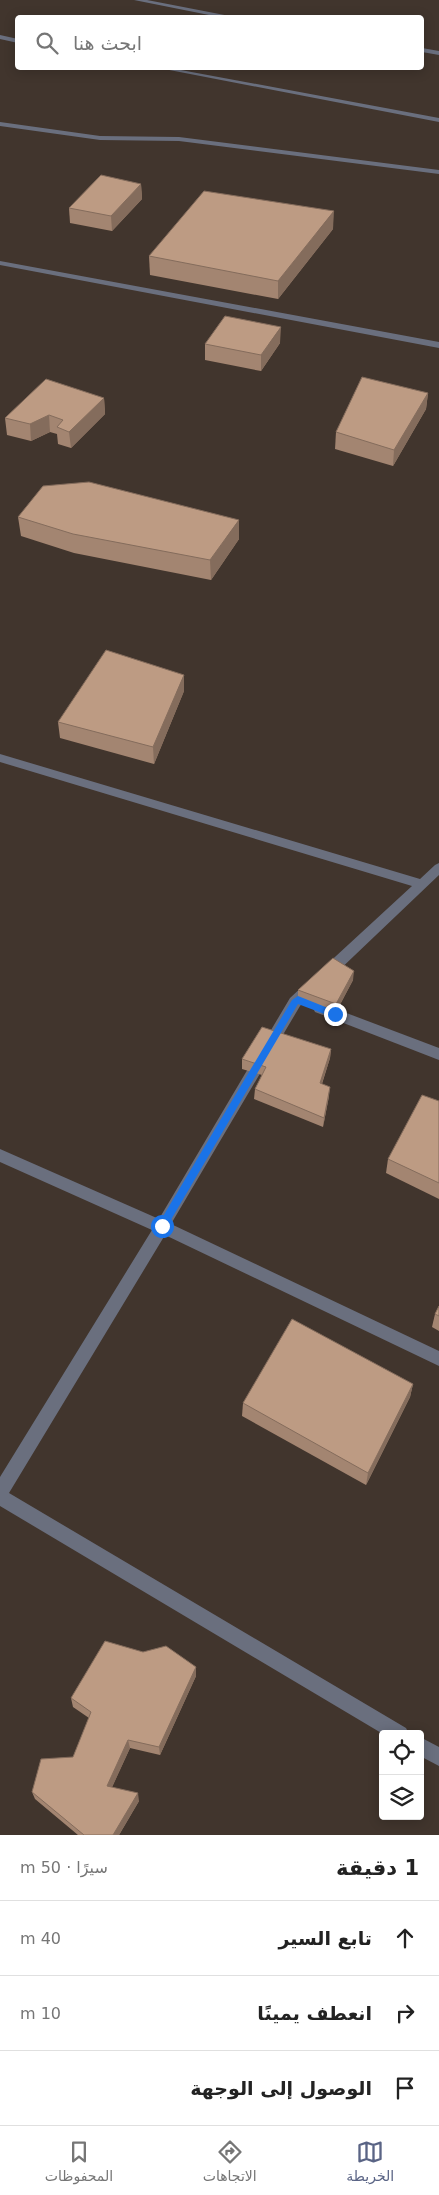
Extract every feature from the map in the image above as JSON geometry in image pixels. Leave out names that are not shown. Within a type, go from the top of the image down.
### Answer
[{"type":"street","points":[[137,0],[220,15]]},
{"type":"street","points":[[0,37],[15,40]]},
{"type":"street","points":[[424,50],[439,53]]},
{"type":"street","points":[[173,70],[439,120]]},
{"type":"street","points":[[0,124],[100,138],[179,139],[439,172]]},
{"type":"street","points":[[0,263],[439,345]]},
{"type":"street","points":[[0,758],[422,884]]},
{"type":"street","points":[[0,1492],[298,1000],[439,868]]},
{"type":"street","points":[[298,1000],[439,1054]]},
{"type":"street","points":[[0,1155],[162,1226],[439,1359]]},
{"type":"street","points":[[0,1497],[393,1730]]},
{"type":"street","points":[[424,1748],[439,1757]]},
{"type":"building","points":[[101,175],[141,184],[111,216],[69,208]]},
{"type":"building","points":[[204,191],[334,211],[278,281],[149,256]]},
{"type":"building","points":[[225,316],[281,327],[261,355],[205,344]]},
{"type":"building","points":[[362,377],[428,393],[394,450],[336,432]]},
{"type":"building","points":[[46,379],[104,398],[69,432],[57,427],[63,420],[49,415],[30,424],[5,418]]},
{"type":"building","points":[[89,482],[239,520],[210,560],[73,534],[18,517],[43,486]]},
{"type":"building","points":[[106,650],[184,675],[153,747],[58,722]]},
{"type":"building","points":[[333,958],[354,971],[336,1004],[298,990]]},
{"type":"building","points":[[262,1027],[331,1049],[320,1083],[330,1087],[324,1118],[255,1089],[266,1067],[242,1059]]},
{"type":"building","points":[[422,1095],[439,1101],[439,1183],[388,1159]]},
{"type":"building","points":[[439,1306],[439,1316],[435,1314]]},
{"type":"building","points":[[292,1319],[413,1384],[368,1473],[243,1403]]},
{"type":"building","points":[[105,1641],[143,1652],[166,1646],[196,1667],[159,1747],[128,1740],[107,1786],[138,1793],[113,1835],[84,1835],[32,1792],[41,1759],[73,1757],[91,1712],[71,1698]]},
{"type":"route","points":[[162,1226],[295,1002],[298,1000],[335,1014]]}]
